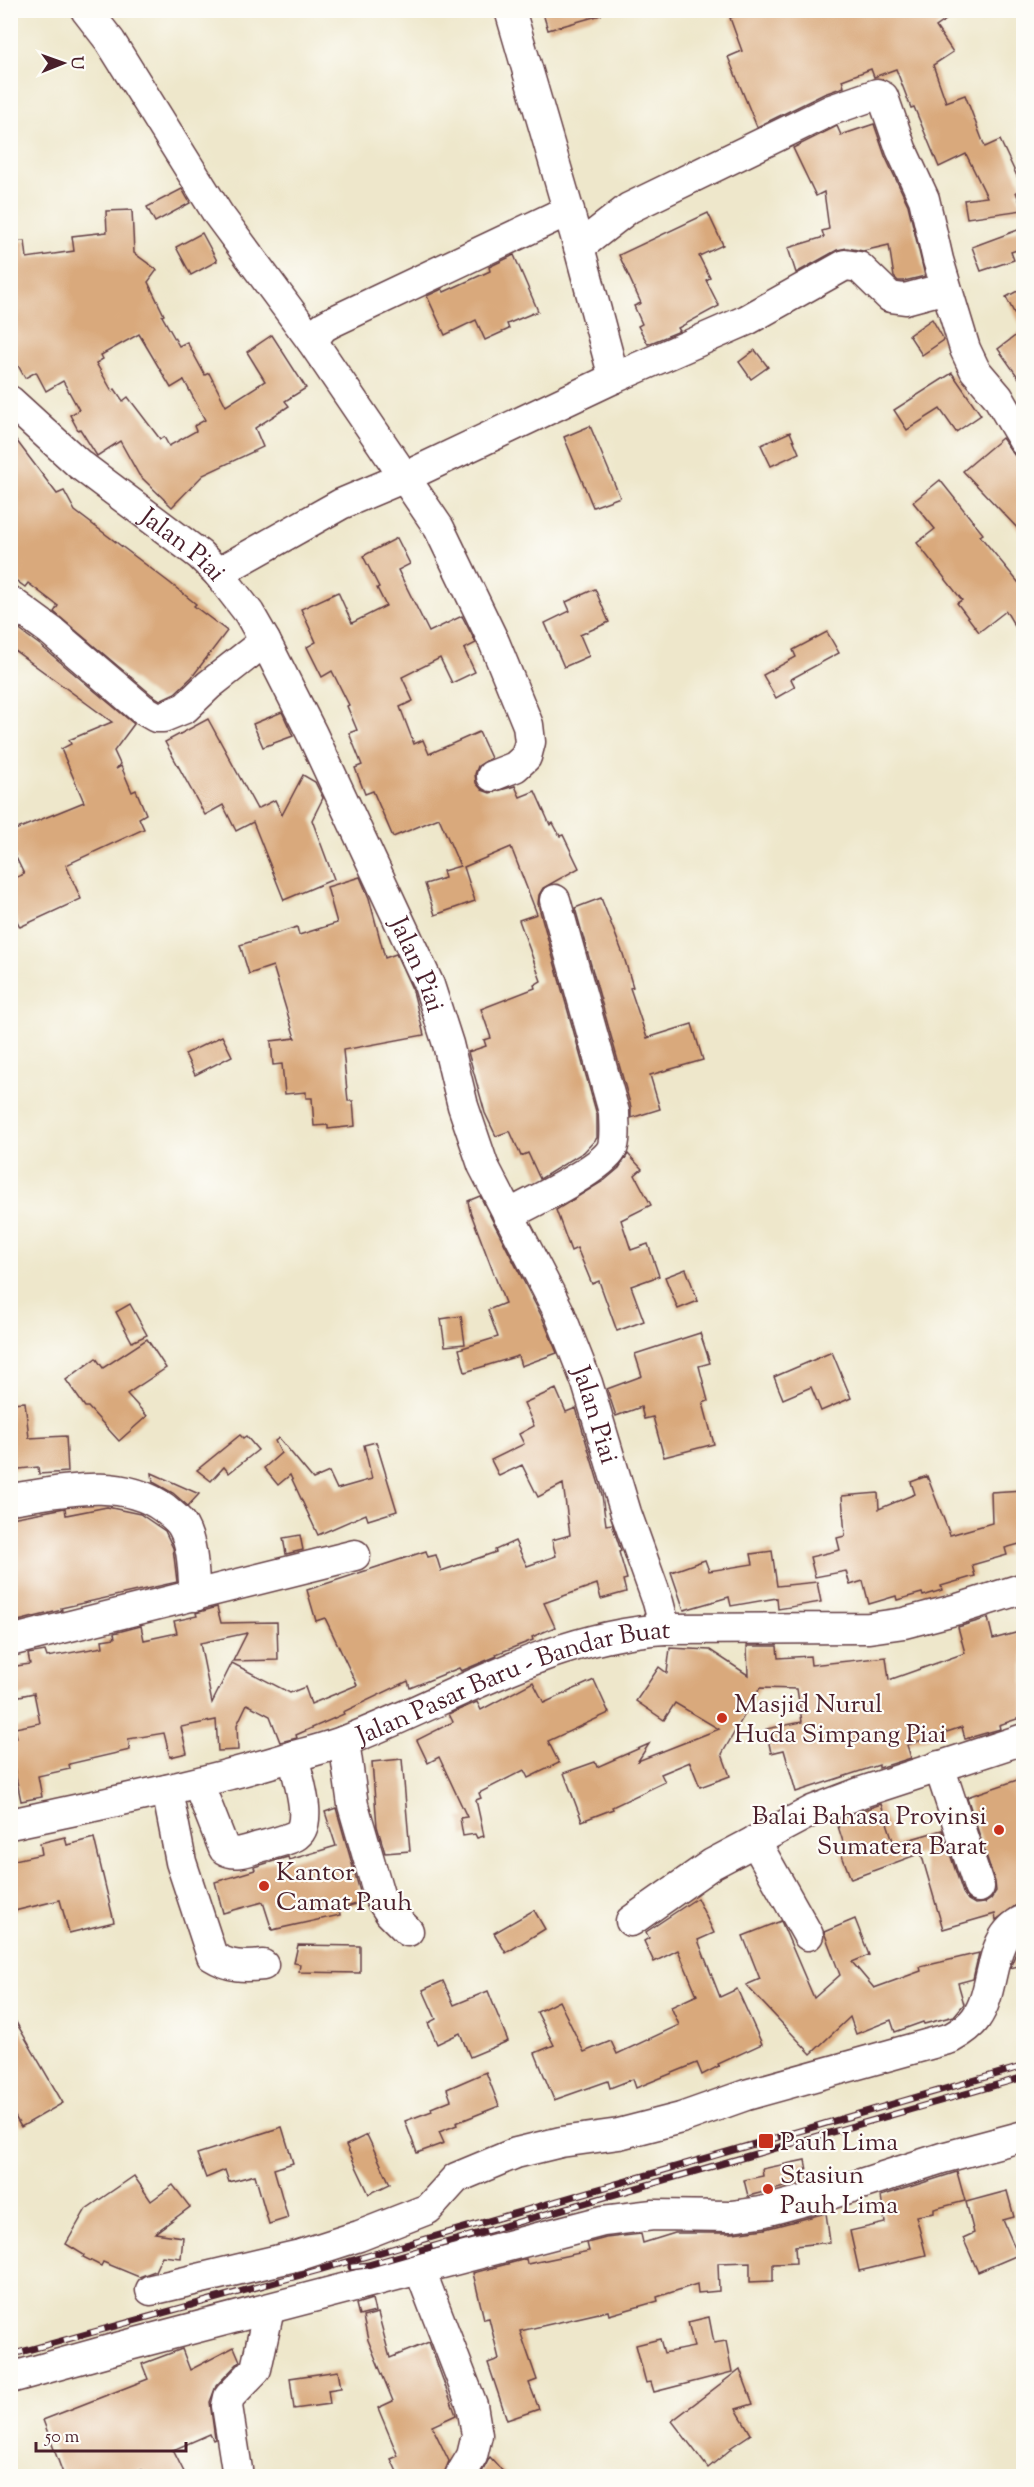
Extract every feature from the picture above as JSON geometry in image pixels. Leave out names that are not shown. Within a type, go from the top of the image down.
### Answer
[{"type":"street","points":[[87,10],[116,51],[218,214],[312,341],[439,528],[494,642],[528,725],[530,742],[526,757],[515,767],[492,776]]},
{"type":"street","points":[[510,10],[569,210],[614,378]]},
{"type":"street","points":[[579,247],[628,208],[831,110],[877,94],[883,97],[901,149],[924,199],[946,288],[965,349],[975,370],[998,397],[1023,441]]},
{"type":"street","points":[[312,341],[323,327],[332,322],[569,210]]},
{"type":"street","points":[[218,573],[311,519],[614,378],[747,320],[844,265],[859,267],[890,297],[905,299],[946,288]]},
{"type":"street","name":"Jalan Piai","points":[[10,400],[79,464],[200,555],[218,573],[249,613],[265,641],[312,734],[429,985],[448,1044],[463,1106],[483,1165],[559,1312],[577,1357],[665,1629]]},
{"type":"street","points":[[10,601],[51,631],[142,709],[156,717],[170,716],[185,708],[265,641]]},
{"type":"street","points":[[508,1215],[578,1177],[608,1155],[613,1148],[614,1112],[555,900]]},
{"type":"street","points":[[10,1498],[80,1489],[117,1489],[159,1504],[176,1517],[184,1528],[189,1545],[195,1596]]},
{"type":"street","points":[[10,1641],[355,1555]]},
{"type":"street","name":"Jalan Pasar Baru - Bandar Buat","points":[[10,1824],[167,1790],[344,1741],[494,1675],[547,1654],[592,1640],[631,1631],[665,1629],[869,1628],[904,1623],[958,1609],[1023,1588]]},
{"type":"street","points":[[631,1921],[712,1864],[812,1811],[1023,1739]]},
{"type":"street","points":[[344,1741],[353,1805],[380,1898],[390,1913],[408,1931]]},
{"type":"street","points":[[198,1782],[224,1849],[236,1853],[249,1850],[297,1835],[302,1828],[305,1812],[293,1756]]},
{"type":"street","points":[[939,1766],[979,1887]]},
{"type":"street","points":[[167,1790],[181,1862],[212,1956],[225,1964],[241,1967],[263,1965]]},
{"type":"street","points":[[755,1841],[808,1935]]},
{"type":"street","points":[[151,2290],[300,2255],[359,2236],[428,2210],[456,2178],[516,2153],[561,2142],[619,2134],[681,2118],[746,2095],[951,2038],[964,2031],[976,2018],[986,1997],[1002,1939],[1010,1929],[1023,1920]]},
{"type":"street","points":[[10,2378],[519,2242],[629,2217],[731,2216],[761,2212],[823,2196],[942,2158],[1023,2136]]},
{"type":"street","points":[[420,2270],[472,2405],[477,2435],[472,2456],[460,2476]]},
{"type":"street","points":[[238,2476],[227,2406],[229,2397],[256,2369],[269,2309]]},
{"type":"building","points":[[542,10],[600,10],[601,15],[548,30]]},
{"type":"building","points":[[750,10],[960,10],[936,27],[953,52],[933,65],[946,102],[965,95],[985,147],[1000,140],[1023,189],[1016,192],[1023,210],[967,218],[964,200],[987,197],[966,154],[939,167],[914,107],[911,108],[896,69],[874,77],[871,69],[842,80],[844,87],[824,94],[757,127],[728,57],[742,51],[730,18]]},
{"type":"building","points":[[874,124],[885,156],[908,205],[925,276],[898,281],[894,277],[889,245],[863,251],[847,248],[837,250],[796,273],[788,248],[824,237],[822,231],[829,229],[824,192],[816,196],[793,148],[837,126],[841,135]]},
{"type":"building","points":[[182,189],[190,203],[155,222],[147,207]]},
{"type":"building","points":[[132,210],[134,253],[157,270],[148,282],[164,315],[162,316],[179,346],[187,342],[205,375],[209,373],[226,406],[265,381],[247,352],[272,335],[306,388],[285,401],[289,406],[255,428],[263,447],[203,475],[172,507],[139,475],[120,441],[97,456],[70,415],[79,410],[63,381],[46,391],[36,372],[25,378],[10,351],[10,242],[25,241],[27,258],[74,251],[72,236],[107,232],[106,211]],"holes":[[[139,334],[171,388],[184,380],[205,420],[194,426],[196,431],[169,446],[164,437],[160,439],[128,397],[123,401],[115,389],[112,391],[96,363],[103,359],[101,355]]]},
{"type":"building","points":[[708,213],[723,245],[699,256],[710,278],[706,280],[719,306],[678,328],[680,331],[648,344],[638,326],[642,324],[634,306],[641,303],[619,255]]},
{"type":"building","points":[[1023,228],[1023,248],[1011,252],[1014,260],[981,271],[972,247]]},
{"type":"building","points":[[202,233],[217,261],[191,275],[176,247]]},
{"type":"building","points":[[514,255],[538,311],[507,324],[509,329],[485,340],[476,320],[445,335],[427,296],[442,289],[444,292],[490,271],[489,267]]},
{"type":"building","points":[[1023,288],[1023,330],[1006,297]]},
{"type":"building","points":[[932,319],[944,340],[922,355],[909,335]]},
{"type":"building","points":[[1023,330],[1023,384],[998,349]]},
{"type":"building","points":[[755,350],[768,367],[751,379],[739,362]]},
{"type":"building","points":[[952,373],[981,415],[956,432],[940,409],[907,430],[894,410]]},
{"type":"building","points":[[590,426],[620,497],[593,507],[564,437]]},
{"type":"building","points":[[10,432],[57,494],[64,491],[75,511],[170,583],[196,604],[194,606],[227,631],[192,677],[175,693],[160,700],[152,695],[54,612],[58,606],[28,583],[25,587],[10,576]]},
{"type":"building","points":[[790,432],[799,453],[771,466],[761,445]]},
{"type":"building","points":[[1002,438],[1015,456],[1023,458],[1023,534],[963,471]]},
{"type":"building","points":[[940,480],[983,534],[980,536],[1023,588],[1023,640],[1006,611],[979,632],[957,603],[962,600],[917,543],[935,529],[913,502]]},
{"type":"building","points":[[397,538],[410,564],[398,570],[429,632],[462,616],[476,643],[464,649],[475,672],[452,683],[440,658],[402,677],[413,701],[400,707],[414,744],[423,740],[429,754],[479,732],[491,758],[478,766],[475,774],[476,783],[482,790],[490,793],[515,786],[520,797],[535,791],[550,825],[553,823],[560,836],[563,835],[579,868],[543,888],[538,904],[597,1115],[597,1138],[584,1152],[540,1179],[528,1153],[521,1156],[510,1131],[496,1136],[485,1113],[468,1052],[486,1046],[484,1040],[491,1038],[481,1009],[535,988],[534,985],[541,981],[519,920],[537,914],[511,847],[464,867],[475,901],[435,915],[425,884],[445,878],[443,871],[460,866],[439,818],[393,837],[373,791],[365,794],[355,768],[362,765],[349,733],[357,730],[347,706],[349,705],[332,671],[322,677],[307,647],[316,642],[301,609],[338,592],[352,623],[386,606],[363,556]]},
{"type":"building","points":[[595,589],[609,622],[580,635],[589,656],[564,667],[545,623],[570,611],[566,602]]},
{"type":"building","points":[[10,623],[40,645],[134,724],[114,751],[120,764],[116,769],[121,766],[132,792],[136,790],[146,814],[139,818],[144,829],[66,865],[81,899],[20,927],[10,907],[10,880],[24,874],[10,845],[10,832],[84,802],[61,749],[71,744],[69,740],[112,722],[10,647]]},
{"type":"building","points":[[827,632],[839,653],[791,679],[795,687],[776,698],[763,675],[796,657],[793,650]]},
{"type":"building","points":[[282,712],[293,736],[263,747],[253,724]]},
{"type":"building","points":[[208,719],[257,809],[275,800],[282,815],[303,775],[315,782],[323,798],[312,820],[334,879],[284,900],[253,822],[236,831],[223,805],[205,815],[165,742]]},
{"type":"building","points":[[360,877],[369,898],[385,958],[396,954],[413,991],[424,1035],[343,1050],[348,1101],[353,1101],[355,1126],[328,1129],[328,1125],[314,1126],[312,1098],[306,1098],[306,1092],[285,1094],[282,1064],[273,1065],[271,1041],[295,1038],[273,966],[249,974],[240,945],[297,927],[299,935],[337,923],[327,887]]},
{"type":"building","points":[[601,898],[623,954],[633,987],[630,988],[647,1038],[692,1024],[703,1060],[650,1075],[660,1109],[631,1118],[631,1107],[575,908]]},
{"type":"building","points":[[222,1036],[232,1056],[195,1075],[185,1054]]},
{"type":"building","points":[[628,1154],[642,1169],[635,1175],[651,1205],[621,1220],[631,1250],[648,1244],[659,1276],[631,1286],[644,1321],[617,1331],[599,1281],[592,1284],[577,1248],[571,1251],[556,1210],[605,1180],[619,1168]]},
{"type":"building","points":[[480,1196],[543,1319],[557,1353],[521,1366],[518,1356],[465,1372],[459,1349],[498,1337],[488,1310],[505,1303],[470,1211],[468,1201]]},
{"type":"building","points":[[686,1269],[698,1301],[678,1309],[665,1277]]},
{"type":"building","points":[[130,1304],[147,1335],[132,1342],[116,1312]]},
{"type":"building","points":[[461,1316],[465,1344],[445,1346],[441,1319]]},
{"type":"building","points":[[700,1333],[710,1363],[699,1366],[708,1401],[703,1403],[714,1444],[664,1457],[653,1417],[644,1419],[641,1407],[616,1416],[607,1389],[642,1376],[635,1354]]},
{"type":"building","points":[[147,1339],[166,1368],[127,1394],[147,1416],[119,1441],[88,1407],[85,1407],[66,1380],[96,1358],[103,1368]]},
{"type":"building","points":[[832,1352],[851,1398],[821,1411],[811,1387],[783,1399],[774,1377]]},
{"type":"building","points":[[556,1389],[566,1412],[576,1408],[602,1495],[606,1525],[612,1524],[621,1551],[619,1552],[627,1579],[623,1580],[626,1592],[601,1599],[597,1584],[544,1603],[555,1627],[532,1637],[533,1640],[461,1671],[459,1668],[410,1688],[408,1681],[343,1712],[344,1714],[296,1735],[297,1738],[280,1742],[270,1716],[247,1704],[237,1725],[238,1750],[218,1751],[216,1720],[181,1727],[187,1753],[170,1757],[164,1733],[128,1739],[130,1750],[69,1764],[70,1769],[38,1776],[42,1797],[21,1801],[14,1767],[10,1768],[10,1740],[17,1738],[15,1728],[40,1723],[34,1693],[10,1698],[10,1667],[30,1664],[28,1654],[45,1651],[47,1657],[103,1647],[102,1640],[115,1638],[114,1633],[141,1626],[144,1640],[177,1633],[174,1621],[197,1616],[196,1613],[217,1607],[221,1623],[277,1622],[278,1660],[233,1661],[247,1633],[200,1643],[212,1703],[232,1663],[290,1693],[305,1687],[311,1704],[357,1685],[325,1618],[316,1621],[307,1590],[426,1551],[428,1557],[436,1555],[441,1571],[496,1552],[495,1550],[515,1541],[527,1566],[556,1556],[552,1540],[570,1535],[563,1484],[538,1497],[522,1465],[499,1476],[491,1460],[524,1444],[519,1434],[534,1426],[524,1403]]},
{"type":"building","points":[[25,1402],[29,1438],[66,1436],[68,1472],[39,1474],[38,1467],[10,1470],[10,1403]]},
{"type":"building","points":[[240,1435],[243,1438],[246,1436],[258,1450],[229,1473],[224,1467],[211,1481],[197,1470]]},
{"type":"building","points":[[279,1438],[313,1479],[329,1472],[337,1489],[372,1479],[364,1445],[376,1442],[397,1511],[368,1520],[366,1514],[318,1535],[290,1475],[278,1485],[264,1468],[281,1453],[275,1441]]},
{"type":"building","points":[[152,1473],[199,1494],[188,1506],[173,1493],[153,1482]]},
{"type":"building","points":[[927,1476],[950,1535],[992,1523],[991,1492],[1023,1490],[1023,1543],[1005,1548],[1007,1555],[972,1565],[975,1576],[941,1586],[942,1590],[923,1596],[922,1593],[897,1600],[896,1596],[869,1604],[863,1581],[850,1585],[846,1571],[815,1577],[810,1557],[840,1550],[837,1538],[845,1536],[842,1496],[878,1493],[879,1509],[915,1494],[911,1482]]},
{"type":"building","points":[[107,1507],[140,1514],[165,1531],[173,1548],[177,1582],[61,1608],[62,1610],[10,1623],[10,1537],[15,1536],[11,1518],[65,1508],[66,1515]]},
{"type":"building","points":[[300,1535],[303,1550],[286,1554],[283,1538]]},
{"type":"building","points":[[772,1551],[777,1586],[817,1582],[821,1602],[778,1609],[777,1598],[731,1606],[729,1597],[684,1610],[671,1572],[705,1560],[709,1571],[753,1564],[751,1554]]},
{"type":"building","points":[[988,1618],[993,1639],[1023,1631],[1023,1717],[999,1725],[1000,1729],[965,1739],[962,1727],[907,1745],[911,1758],[879,1768],[879,1765],[796,1792],[784,1750],[771,1753],[766,1729],[802,1722],[797,1689],[760,1688],[722,1754],[730,1776],[700,1787],[690,1762],[661,1774],[665,1782],[612,1807],[613,1809],[582,1821],[564,1773],[595,1762],[597,1767],[649,1744],[638,1761],[719,1729],[675,1703],[664,1720],[636,1701],[659,1667],[667,1673],[670,1648],[710,1650],[748,1675],[747,1646],[777,1646],[778,1658],[810,1656],[811,1665],[886,1657],[889,1680],[965,1653],[958,1627]]},
{"type":"building","points":[[594,1680],[609,1713],[548,1741],[559,1763],[528,1778],[524,1770],[479,1793],[481,1798],[476,1800],[484,1836],[477,1838],[475,1834],[463,1836],[460,1818],[467,1817],[439,1757],[428,1763],[417,1740],[453,1722],[449,1714],[477,1702],[481,1710],[533,1682],[544,1703]]},
{"type":"building","points":[[402,1759],[410,1851],[385,1853],[377,1826],[372,1762]]},
{"type":"building","points":[[1023,1778],[1023,1903],[996,1920],[995,1914],[943,1929],[921,1853],[851,1879],[841,1853],[846,1851],[836,1820],[881,1804],[894,1844],[942,1830],[963,1893],[975,1904],[985,1903],[996,1891],[995,1882],[967,1797]]},
{"type":"building","name":"Kantor Camat Pauh","points":[[336,1808],[363,1902],[339,1909],[340,1915],[272,1930],[263,1902],[223,1913],[215,1882],[255,1870],[254,1867],[264,1864],[288,1857],[289,1860],[336,1846],[325,1812]]},
{"type":"building","points":[[65,1837],[67,1845],[94,1838],[114,1922],[69,1933],[60,1900],[10,1912],[10,1861],[42,1854],[40,1843]]},
{"type":"building","points":[[697,1898],[714,1933],[698,1940],[720,1997],[737,1989],[762,2044],[718,2064],[719,2066],[702,2075],[697,2063],[636,2088],[633,2079],[610,2088],[608,2081],[554,2100],[535,2053],[554,2045],[537,2012],[559,2001],[584,2052],[611,2041],[617,2054],[679,2025],[671,2007],[697,1995],[678,1950],[654,1962],[644,1941],[649,1938],[646,1932]]},
{"type":"building","points":[[534,1910],[545,1929],[506,1953],[494,1933]]},
{"type":"building","points":[[855,1919],[869,1955],[852,1962],[874,1988],[921,1971],[920,1967],[979,1953],[973,1979],[958,1983],[964,2004],[954,2016],[924,2024],[923,2022],[895,2032],[891,2020],[856,2034],[850,2017],[811,2054],[746,1985],[760,1979],[743,1936],[781,1921],[814,1998],[840,1975],[824,1932]]},
{"type":"building","points":[[1023,1942],[1023,1965],[1010,1968],[1018,1948]]},
{"type":"building","points":[[298,1945],[360,1946],[360,1973],[299,1972],[300,1964],[294,1963]]},
{"type":"building","points":[[443,1981],[454,2005],[488,1991],[508,2041],[470,2057],[460,2033],[437,2044],[428,2023],[436,2019],[423,1990]]},
{"type":"building","points":[[10,2012],[63,2103],[21,2127],[10,2108]]},
{"type":"building","points":[[486,2072],[499,2106],[439,2132],[444,2143],[417,2153],[405,2121],[432,2111],[431,2108],[451,2100],[447,2089]]},
{"type":"building","points":[[282,2127],[293,2163],[274,2169],[288,2218],[269,2224],[255,2175],[229,2182],[225,2170],[206,2178],[197,2154]]},
{"type":"building","points":[[367,2135],[390,2184],[369,2194],[346,2145]]},
{"type":"building","name":"Stasiun Pauh Lima","points":[[805,2160],[809,2181],[748,2196],[744,2180],[763,2176],[762,2169]]},
{"type":"building","points":[[957,2172],[965,2201],[934,2209],[934,2213],[916,2216],[926,2255],[859,2271],[850,2231],[885,2223],[881,2196]]},
{"type":"building","points":[[134,2176],[151,2201],[173,2185],[190,2207],[155,2233],[183,2237],[181,2258],[162,2256],[155,2271],[139,2277],[103,2262],[101,2266],[83,2257],[84,2255],[66,2244],[86,2209]]},
{"type":"building","points":[[1007,2191],[1014,2217],[1003,2220],[1018,2255],[978,2272],[963,2238],[974,2233],[966,2202]]},
{"type":"building","points":[[826,2213],[830,2242],[795,2246],[796,2263],[773,2264],[773,2281],[750,2282],[750,2262],[718,2263],[719,2291],[698,2293],[697,2284],[657,2297],[658,2301],[609,2315],[608,2311],[520,2331],[537,2380],[529,2383],[539,2409],[507,2420],[488,2363],[499,2359],[489,2318],[484,2319],[473,2273],[526,2259],[527,2264],[589,2251],[587,2243],[606,2238],[641,2234],[643,2243],[675,2233],[733,2233],[765,2229]]},
{"type":"building","points":[[372,2299],[375,2312],[359,2316],[356,2304]]},
{"type":"building","points":[[378,2313],[390,2358],[429,2342],[456,2415],[432,2426],[449,2461],[443,2476],[399,2476],[391,2459],[398,2456],[378,2408],[393,2401],[368,2340],[363,2317]]},
{"type":"building","points":[[709,2317],[714,2343],[726,2341],[732,2372],[654,2392],[651,2382],[646,2383],[636,2345],[660,2339],[664,2353],[694,2347],[688,2322]]},
{"type":"building","points":[[234,2347],[240,2361],[216,2386],[210,2402],[215,2439],[213,2440],[210,2434],[173,2450],[186,2476],[145,2476],[142,2470],[125,2476],[64,2476],[43,2420],[148,2379],[142,2364],[182,2349],[190,2370]]},
{"type":"building","points":[[740,2369],[753,2404],[736,2409],[751,2434],[730,2448],[708,2468],[672,2421]]},
{"type":"building","points":[[338,2371],[341,2388],[328,2390],[330,2404],[294,2409],[290,2378]]},
{"type":"building","points":[[490,2457],[507,2476],[480,2476]]},
{"type":"railway","points":[[10,2355],[319,2270],[1024,2066]]},
{"type":"railway","points":[[351,2267],[368,2265],[1024,2077]]},
{"type":"place","name":"Masjid Nurul Huda Simpang Piai","points":[[722,1718]]},
{"type":"place","name":"Balai Bahasa Provinsi Sumatera Barat","points":[[999,1830]]},
{"type":"place","name":"Kantor Camat Pauh","points":[[264,1886]]},
{"type":"place","name":"Pauh Lima","points":[[766,2141]]},
{"type":"place","name":"Stasiun Pauh Lima","points":[[768,2189]]}]
